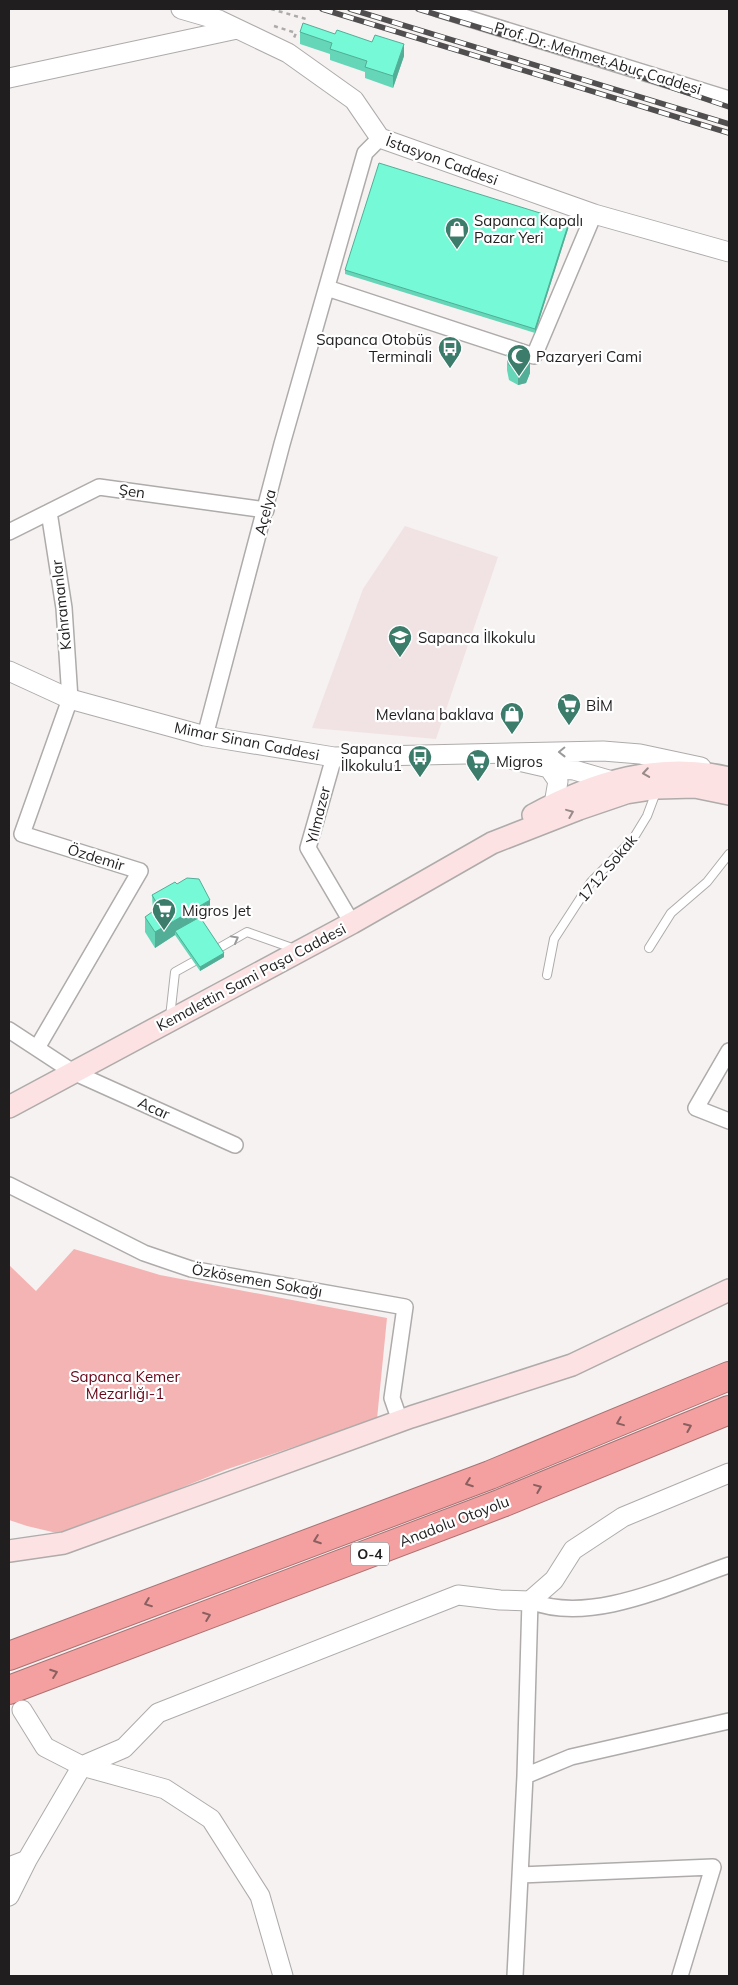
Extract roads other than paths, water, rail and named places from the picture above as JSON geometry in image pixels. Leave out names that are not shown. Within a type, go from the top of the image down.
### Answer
[{"type":"highway","name":"Anadolu Otoyolu","points":[[9,1656],[490,1476],[729,1376]]},
{"type":"highway","name":"Anadolu Otoyolu","points":[[15,1700],[729,1410]]},
{"type":"main road","name":"Kemalettin Sami Paşa Caddesi","points":[[9,1107],[352,923],[492,843],[516,824],[554,804],[612,780],[650,772],[721,776]]},
{"type":"main road","name":"Kemalettin Sami Paşa Caddesi","points":[[492,843],[603,801],[648,789],[695,787],[729,794]]},
{"type":"main road","points":[[9,1551],[64,1543],[400,1421],[572,1365],[729,1290]]},
{"type":"street","name":"İstasyon Caddesi","points":[[181,9],[219,20],[288,53],[354,100],[380,138],[594,214],[729,252]]},
{"type":"street","name":"Prof. Dr. Mehmet Abuç Caddesi","points":[[438,9],[729,98]]},
{"type":"street","points":[[9,78],[237,29]]},
{"type":"street","name":"Açelya","points":[[205,736],[282,444],[365,153],[380,138]]},
{"type":"street","points":[[327,288],[534,356],[594,214]]},
{"type":"street","name":"Şen","points":[[9,532],[99,486],[266,510]]},
{"type":"street","name":"Kahramanlar","points":[[49,512],[64,608],[70,699]]},
{"type":"street","name":"Mimar Sinan Caddesi","points":[[9,671],[70,699],[205,736],[334,757],[465,755]]},
{"type":"street","name":"Özdemir","points":[[37,1048],[140,870],[22,834],[70,699]]},
{"type":"street","points":[[592,751],[607,761],[612,780],[603,801]]},
{"type":"street","points":[[465,755],[592,751],[640,754],[701,767],[721,776]]},
{"type":"street","points":[[465,755],[516,760],[549,768],[574,770],[648,789]]},
{"type":"street","name":"Yılmazer","points":[[334,757],[308,848],[352,923]]},
{"type":"street","points":[[549,768],[558,780],[554,804]]},
{"type":"street","name":"Acar","points":[[9,1030],[73,1072],[235,1145]]},
{"type":"street","points":[[729,1051],[696,1108],[729,1121]]},
{"type":"street","name":"Özkösemen Sokağı","points":[[9,1185],[144,1253],[191,1269],[405,1306],[392,1398],[400,1421]]},
{"type":"street","points":[[515,1976],[525,1776],[530,1601],[554,1580],[573,1550],[623,1518],[729,1473]]},
{"type":"street","points":[[9,1896],[27,1860],[82,1766],[124,1748],[158,1713],[225,1684],[458,1595],[530,1601],[546,1607],[596,1608],[729,1565]]},
{"type":"street","points":[[15,1700],[44,1747],[82,1766],[165,1789],[212,1819],[260,1896],[283,1976]]},
{"type":"street","points":[[525,1776],[571,1757],[729,1721]]},
{"type":"street","points":[[9,1867],[27,1860]]},
{"type":"street","points":[[520,1875],[713,1867],[680,1976]]},
{"type":"lane","name":"1712 Sokak","points":[[547,975],[554,939],[591,882],[634,839],[647,816],[648,789]]},
{"type":"lane","points":[[649,948],[671,913],[706,882],[729,854]]},
{"type":"lane","points":[[170,1022],[175,972],[207,954],[248,932],[300,950]]},
{"type":"railway","points":[[322,9],[729,133]]},
{"type":"railway","points":[[350,9],[729,124]]},
{"type":"railway","points":[[418,9],[623,71],[729,107]]},
{"type":"place","name":"Sapanca Kapalı Pazar Yeri","points":[[457,250]]},
{"type":"place","name":"Sapanca Otobüs Terminali","points":[[450,369]]},
{"type":"place","name":"Pazaryeri Cami","points":[[519,377]]},
{"type":"place","name":"Sapanca İlkokulu","points":[[400,658]]},
{"type":"place","name":"BİM","points":[[569,726]]},
{"type":"place","name":"Mevlana baklava","points":[[512,735]]},
{"type":"place","name":"Sapanca İlkokulu1","points":[[420,778]]},
{"type":"place","name":"Migros","points":[[478,782]]},
{"type":"place","name":"Migros Jet","points":[[164,931]]},
{"type":"park label","name":"Sapanca Kemer Mezarlığı-1","points":[[125,1384]]}]
